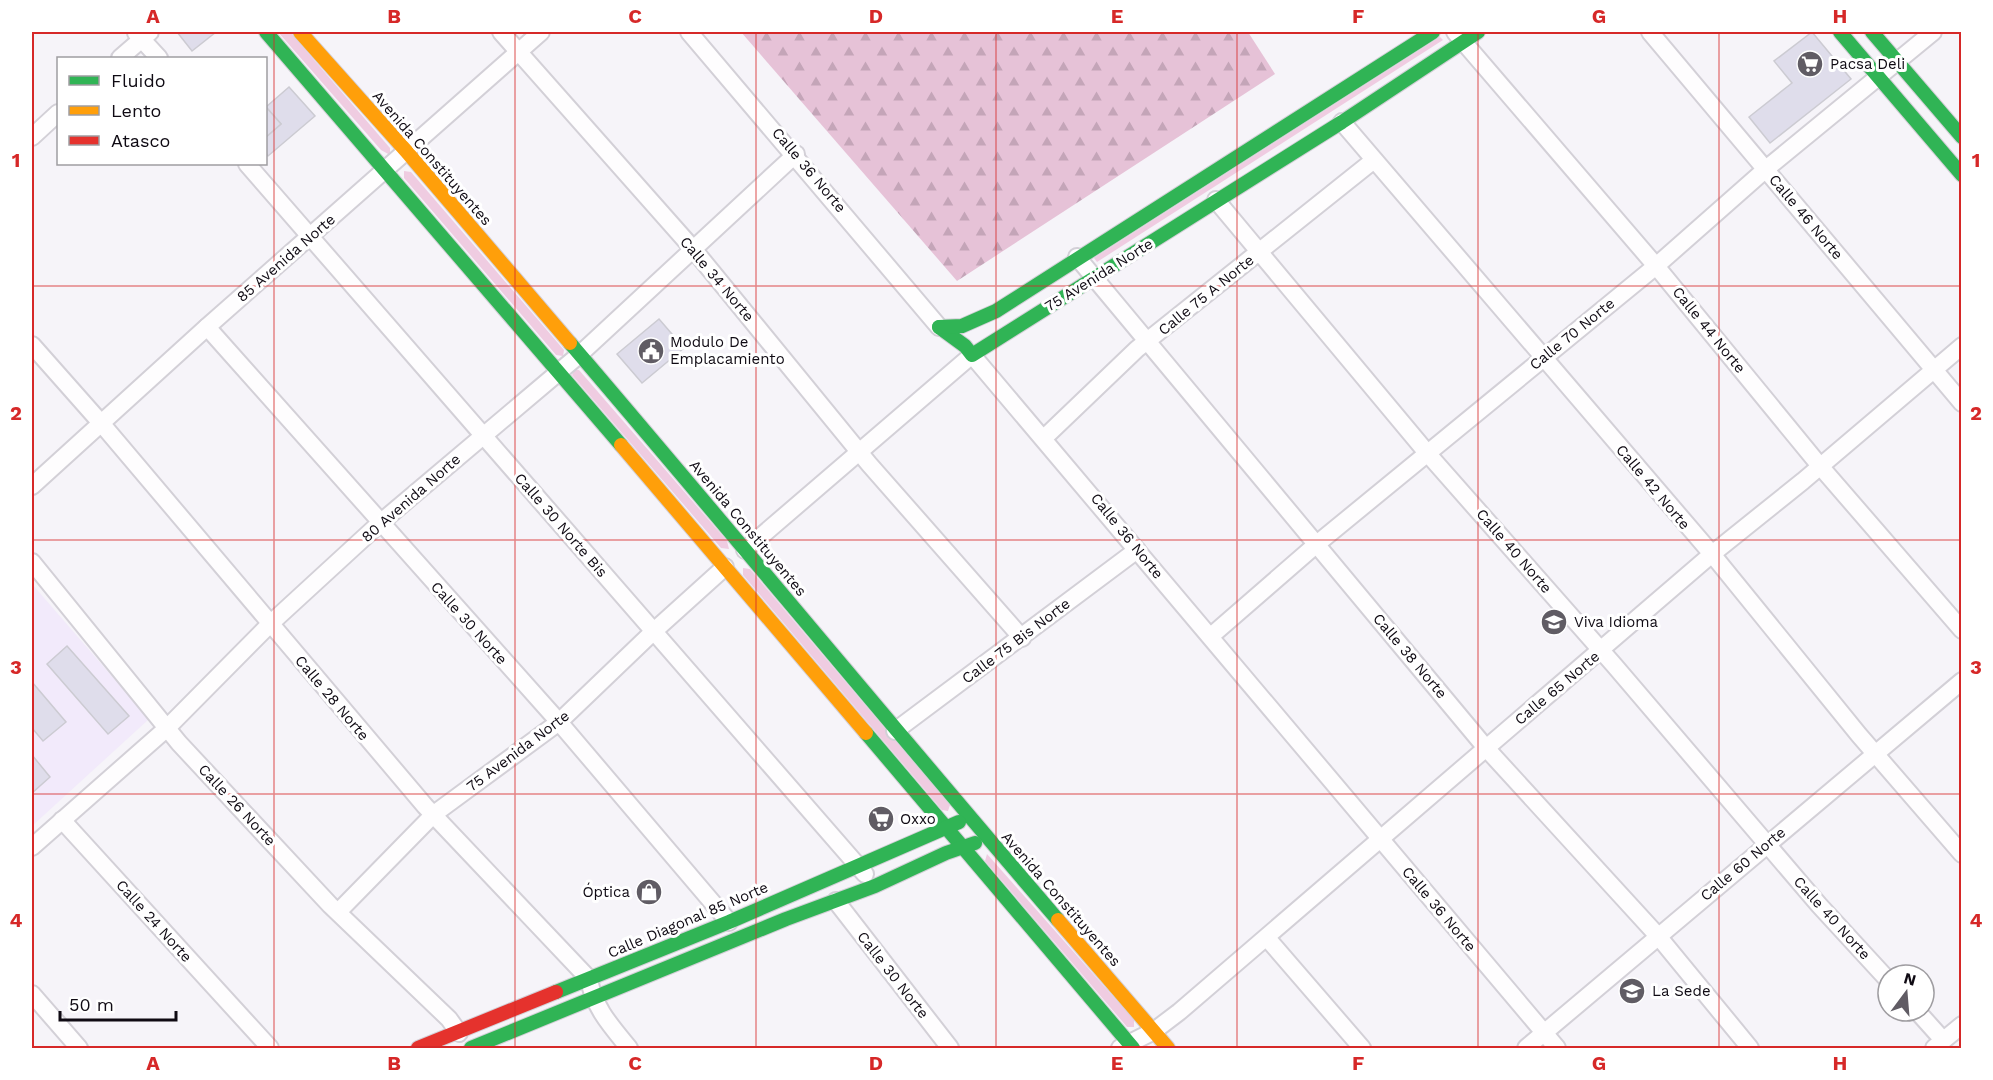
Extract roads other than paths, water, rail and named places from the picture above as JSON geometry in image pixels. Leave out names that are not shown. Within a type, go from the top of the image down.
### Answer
[{"type":"main road","points":[[266,32],[383,171],[726,567],[946,827],[1127,1047]]},
{"type":"main road","name":"Avenida Constituyentes","points":[[300,32],[407,152],[745,550],[895,731],[1168,1048]]},
{"type":"main road","name":"75 Avenida Norte","points":[[939,327],[962,326],[996,311],[1077,257],[1433,32]]},
{"type":"main road","name":"75 Avenida Norte","points":[[972,355],[1095,280],[1216,200],[1342,122],[1459,36],[1478,32]]},
{"type":"main road","points":[[1840,32],[1962,175]]},
{"type":"main road","points":[[1872,32],[1962,137]]},
{"type":"main road","name":"Calle 36 Norte","points":[[939,327],[965,346],[972,355]]},
{"type":"main road","name":"Calle Diagonal 85 Norte","points":[[418,1048],[729,922],[969,818]]},
{"type":"main road","points":[[471,1048],[875,886],[987,838]]},
{"type":"street","name":"Calle 34 Norte","points":[[501,32],[694,250],[858,451],[1022,638]]},
{"type":"street","name":"85 Avenida Norte","points":[[32,486],[207,327],[541,32]]},
{"type":"street","name":"Calle 36 Norte","points":[[689,32],[796,154],[939,327]]},
{"type":"street","name":"Calle 46 Norte","points":[[1650,32],[1962,404]]},
{"type":"street","name":"Calle 70 Norte","points":[[1211,636],[1317,543],[1428,454],[1543,356],[1656,266],[1766,169],[1933,32]]},
{"type":"street","points":[[121,57],[142,34],[158,57]]},
{"type":"street","name":"Calle 44 Norte","points":[[1459,36],[1656,266],[1820,466],[1962,630]]},
{"type":"street","points":[[32,135],[57,114]]},
{"type":"street","name":"Calle 42 Norte","points":[[1342,122],[1712,554],[1875,753],[1962,854]]},
{"type":"street","name":"80 Avenida Norte","points":[[32,847],[166,729],[270,624],[380,523],[579,355],[796,154]]},
{"type":"street","name":"Calle 75 A Norte","points":[[1044,438],[1147,341],[1374,160]]},
{"type":"street","name":"Calle 30 Norte Bis","points":[[248,165],[875,886]]},
{"type":"street","name":"Calle 40 Norte","points":[[1216,200],[1428,454],[1602,651],[1766,844],[1876,967]]},
{"type":"street","name":"Calle 38 Norte","points":[[1077,257],[1486,748],[1658,936],[1750,1048]]},
{"type":"street","name":"Calle 30 Norte","points":[[207,327],[559,722],[729,922]]},
{"type":"street","name":"Calle 28 Norte","points":[[32,345],[434,814],[589,979]]},
{"type":"street","name":"Calle 65 Norte","points":[[1127,1047],[1154,1031],[1267,938],[1712,554],[1962,346]]},
{"type":"street","name":"Calle 36 Norte","points":[[972,355],[1557,1048]]},
{"type":"street","name":"75 Avenida Norte","points":[[745,550],[972,355]]},
{"type":"street","name":"Calle 75 Bis Norte","points":[[895,731],[1137,550]]},
{"type":"street","name":"Calle 26 Norte","points":[[32,562],[166,729],[338,912],[449,1019],[459,1033]]},
{"type":"street","name":"75 Avenida Norte","points":[[338,912],[434,814],[559,722],[654,631],[726,567]]},
{"type":"street","name":"Calle 60 Norte","points":[[1526,1048],[1962,681]]},
{"type":"street","name":"Calle 24 Norte","points":[[62,819],[270,1048]]},
{"type":"street","name":"Calle 30 Norte","points":[[836,900],[950,1048]]},
{"type":"street","points":[[1267,938],[1362,1048]]},
{"type":"street","points":[[589,979],[592,998],[601,1015],[629,1048]]},
{"type":"street","points":[[32,994],[79,1048]]},
{"type":"street","points":[[1925,1023],[1938,1044],[1962,1025]]},
{"type":"place","name":"Pacsa Deli","points":[[1810,64]]},
{"type":"place","name":"Modulo De Emplacamiento","points":[[651,351]]},
{"type":"place","name":"Viva Idioma","points":[[1554,622]]},
{"type":"place","name":"Oxxo","points":[[881,819]]},
{"type":"place","name":"Óptica","points":[[649,892]]},
{"type":"place","name":"La Sede","points":[[1632,991]]}]
